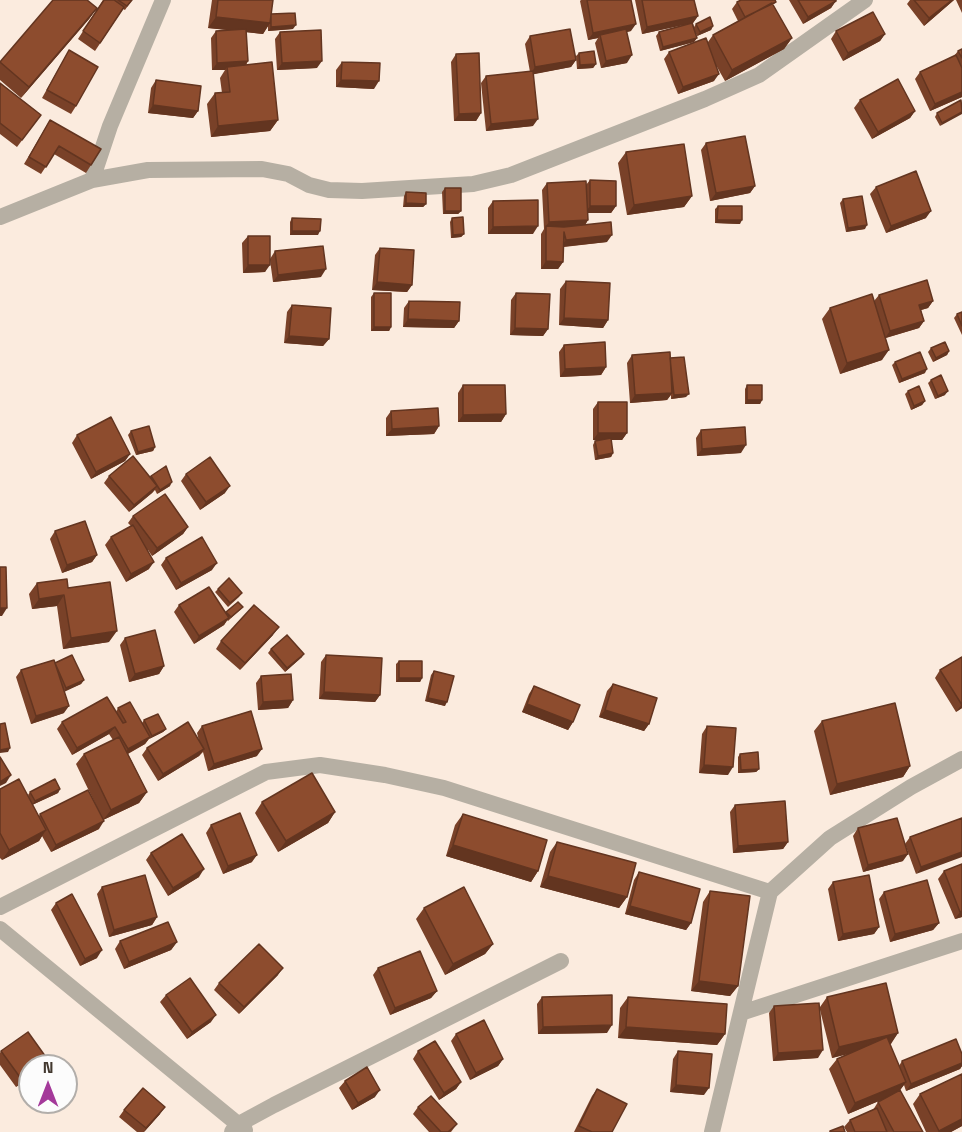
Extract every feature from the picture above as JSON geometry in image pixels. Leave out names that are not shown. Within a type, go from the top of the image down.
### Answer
[{"type":"street","points":[[92,180],[110,126],[163,0]]},
{"type":"street","points":[[0,217],[92,180],[148,170],[262,169],[288,174],[309,185],[329,190],[362,191],[473,184],[511,175],[705,99],[759,75],[865,0]]},
{"type":"street","points":[[717,1130],[741,1013],[770,892],[830,838],[910,787],[962,759]]},
{"type":"street","points":[[0,907],[267,772],[320,765],[385,775],[444,788],[770,892]]},
{"type":"street","points":[[0,929],[239,1130],[561,961]]},
{"type":"street","points":[[741,1013],[962,941]]},
{"type":"building","points":[[53,0],[87,0],[97,8],[29,87],[0,62]]},
{"type":"building","points":[[104,0],[114,0],[124,7],[100,43],[83,31]]},
{"type":"building","points":[[118,0],[132,0],[127,6]]},
{"type":"building","points":[[218,0],[273,0],[270,23],[216,17]]},
{"type":"building","points":[[587,0],[631,0],[636,24],[593,33]]},
{"type":"building","points":[[642,0],[694,0],[698,16],[647,27]]},
{"type":"building","points":[[775,0],[776,2],[745,17],[737,2]]},
{"type":"building","points":[[798,0],[836,0],[836,1],[808,17]]},
{"type":"building","points":[[914,0],[952,0],[929,18]]},
{"type":"building","points":[[772,3],[792,38],[732,70],[713,35]]},
{"type":"building","points":[[873,12],[885,34],[848,53],[836,31]]},
{"type":"building","points":[[295,13],[296,25],[271,27],[271,14]]},
{"type":"building","points":[[710,17],[713,26],[700,32],[696,24]]},
{"type":"building","points":[[692,23],[697,38],[663,47],[659,32]]},
{"type":"building","points":[[246,29],[248,61],[217,63],[216,31]]},
{"type":"building","points":[[570,29],[576,60],[535,67],[530,36]]},
{"type":"building","points":[[626,29],[632,55],[606,61],[600,35]]},
{"type":"building","points":[[321,30],[322,61],[282,63],[280,32]]},
{"type":"building","points":[[706,38],[719,74],[683,87],[669,52]]},
{"type":"building","points":[[69,50],[98,67],[76,106],[47,90]]},
{"type":"building","points":[[594,51],[596,64],[580,65],[579,53]]},
{"type":"building","points":[[479,53],[481,113],[459,114],[456,54]]},
{"type":"building","points":[[956,55],[962,68],[962,92],[935,104],[920,72]]},
{"type":"building","points":[[272,62],[278,120],[218,126],[215,93],[230,92],[227,67]]},
{"type":"building","points":[[342,62],[380,63],[379,81],[341,80]]},
{"type":"building","points":[[533,71],[538,119],[491,124],[486,76]]},
{"type":"building","points":[[898,79],[915,111],[878,132],[860,100]]},
{"type":"building","points":[[156,80],[201,86],[198,111],[153,105]]},
{"type":"building","points":[[0,83],[41,115],[22,140],[0,123]]},
{"type":"building","points":[[961,100],[962,112],[942,123],[937,113]]},
{"type":"building","points":[[50,120],[101,149],[91,165],[59,146],[46,167],[29,157]]},
{"type":"building","points":[[745,136],[755,186],[716,193],[706,143]]},
{"type":"building","points":[[684,144],[692,196],[634,205],[626,152]]},
{"type":"building","points":[[916,171],[931,211],[891,226],[876,187]]},
{"type":"building","points":[[590,180],[616,181],[616,206],[590,206]]},
{"type":"building","points":[[586,181],[588,220],[549,222],[547,183]]},
{"type":"building","points":[[445,188],[461,188],[461,211],[445,211]]},
{"type":"building","points":[[406,192],[426,193],[426,204],[406,203]]},
{"type":"building","points":[[862,196],[867,225],[848,228],[843,199]]},
{"type":"building","points":[[538,200],[538,226],[493,227],[493,201]]},
{"type":"building","points":[[718,206],[742,206],[742,220],[717,220]]},
{"type":"building","points":[[463,217],[464,234],[453,235],[452,218]]},
{"type":"building","points":[[292,218],[321,219],[320,231],[292,231]]},
{"type":"building","points":[[611,222],[612,235],[566,240],[564,232],[563,262],[546,261],[546,226],[564,227]]},
{"type":"building","points":[[248,236],[270,236],[270,265],[248,265]]},
{"type":"building","points":[[323,246],[326,269],[278,275],[275,251]]},
{"type":"building","points":[[380,248],[414,250],[412,285],[377,282]]},
{"type":"building","points":[[927,280],[933,301],[919,305],[924,321],[890,331],[879,295]]},
{"type":"building","points":[[566,281],[610,283],[608,320],[564,318]]},
{"type":"building","points":[[374,293],[391,293],[391,327],[374,327]]},
{"type":"building","points":[[516,293],[550,294],[548,329],[515,328]]},
{"type":"building","points":[[872,294],[889,350],[847,363],[830,308]]},
{"type":"building","points":[[409,301],[460,302],[459,321],[408,319]]},
{"type":"building","points":[[292,305],[331,308],[329,339],[289,336]]},
{"type":"building","points":[[962,312],[962,326],[957,314]]},
{"type":"building","points":[[605,342],[606,367],[565,369],[564,345]]},
{"type":"building","points":[[945,342],[949,351],[936,358],[931,348]]},
{"type":"building","points":[[670,352],[672,393],[635,395],[632,355]]},
{"type":"building","points":[[920,352],[927,369],[902,379],[895,362]]},
{"type":"building","points":[[684,357],[689,394],[674,395],[670,358]]},
{"type":"building","points":[[941,375],[948,391],[938,396],[931,380]]},
{"type":"building","points":[[463,385],[505,385],[506,414],[463,415]]},
{"type":"building","points":[[747,385],[762,385],[762,400],[747,400]]},
{"type":"building","points":[[919,386],[925,401],[914,406],[908,391]]},
{"type":"building","points":[[598,402],[627,402],[627,433],[598,433]]},
{"type":"building","points":[[438,408],[439,426],[392,429],[391,411]]},
{"type":"building","points":[[111,417],[130,454],[96,472],[77,435]]},
{"type":"building","points":[[149,426],[155,447],[138,452],[131,431]]},
{"type":"building","points":[[745,427],[746,445],[702,449],[701,430]]},
{"type":"building","points":[[611,438],[613,453],[598,456],[595,441]]},
{"type":"building","points":[[133,456],[157,486],[134,505],[109,476]]},
{"type":"building","points":[[210,457],[230,486],[206,502],[186,474]]},
{"type":"building","points":[[166,466],[172,482],[160,490],[151,476]]},
{"type":"building","points":[[165,494],[188,527],[157,548],[133,516]]},
{"type":"building","points":[[85,521],[97,555],[67,565],[55,531]]},
{"type":"building","points":[[133,525],[154,562],[131,574],[111,537]]},
{"type":"building","points":[[202,537],[217,563],[181,583],[166,558]]},
{"type":"building","points":[[0,567],[6,567],[7,608],[0,608]]},
{"type":"building","points":[[229,578],[242,593],[230,603],[218,589]]},
{"type":"building","points":[[67,579],[68,588],[110,582],[117,631],[71,638],[64,595],[39,599],[37,583]]},
{"type":"building","points":[[209,587],[229,618],[199,636],[179,605]]},
{"type":"building","points":[[238,602],[243,607],[231,617],[226,612]]},
{"type":"building","points":[[254,605],[279,627],[245,663],[221,641]]},
{"type":"building","points":[[155,630],[164,666],[135,674],[125,638]]},
{"type":"building","points":[[287,635],[304,654],[287,668],[271,649]]},
{"type":"building","points":[[72,655],[84,680],[66,688],[55,663]]},
{"type":"building","points":[[326,655],[382,658],[380,695],[324,692]]},
{"type":"building","points":[[962,657],[962,705],[940,670]]},
{"type":"building","points":[[54,660],[69,706],[36,716],[21,670]]},
{"type":"building","points":[[399,661],[422,661],[422,678],[399,678]]},
{"type":"building","points":[[434,671],[454,676],[447,702],[428,698]]},
{"type":"building","points":[[291,674],[293,700],[263,702],[261,676]]},
{"type":"building","points":[[613,684],[657,698],[649,724],[605,710]]},
{"type":"building","points":[[534,686],[580,705],[573,722],[527,704]]},
{"type":"building","points":[[107,697],[123,723],[126,722],[118,708],[130,702],[150,737],[128,749],[115,727],[77,748],[62,722]]},
{"type":"building","points":[[895,703],[910,766],[837,784],[822,721]]},
{"type":"building","points":[[251,711],[262,749],[214,764],[202,726]]},
{"type":"building","points":[[158,714],[166,729],[152,736],[144,720]]},
{"type":"building","points":[[188,722],[204,749],[163,774],[147,748]]},
{"type":"building","points":[[5,723],[10,748],[0,750],[0,724]]},
{"type":"building","points":[[707,726],[736,728],[733,767],[704,765]]},
{"type":"building","points":[[119,737],[147,792],[111,810],[84,754]]},
{"type":"building","points":[[758,752],[759,769],[741,770],[740,754]]},
{"type":"building","points":[[0,757],[11,775],[0,782]]},
{"type":"building","points":[[312,773],[335,812],[286,841],[262,802]]},
{"type":"building","points":[[19,779],[46,830],[9,850],[0,833],[0,789]]},
{"type":"building","points":[[55,779],[60,789],[35,801],[30,792]]},
{"type":"building","points":[[88,790],[104,821],[56,845],[40,814]]},
{"type":"building","points":[[785,801],[788,842],[738,846],[735,805]]},
{"type":"building","points":[[240,813],[257,855],[228,866],[211,825]]},
{"type":"building","points":[[463,814],[547,840],[538,871],[453,845]]},
{"type":"building","points":[[897,818],[908,854],[868,865],[858,828]]},
{"type":"building","points":[[962,818],[962,852],[921,867],[910,837]]},
{"type":"building","points":[[182,834],[204,869],[173,888],[151,853]]},
{"type":"building","points":[[557,842],[636,863],[627,897],[548,876]]},
{"type":"building","points":[[962,864],[962,911],[960,912],[944,871]]},
{"type":"building","points":[[639,872],[700,889],[691,923],[630,906]]},
{"type":"building","points":[[145,875],[157,917],[114,930],[102,887]]},
{"type":"building","points":[[869,875],[879,927],[843,934],[833,882]]},
{"type":"building","points":[[927,880],[939,923],[895,934],[884,892]]},
{"type":"building","points":[[464,887],[493,944],[453,964],[424,908]]},
{"type":"building","points":[[710,891],[750,896],[738,986],[699,981]]},
{"type":"building","points":[[72,894],[102,950],[85,959],[56,903]]},
{"type":"building","points":[[168,922],[177,942],[129,962],[120,941]]},
{"type":"building","points":[[259,944],[283,968],[244,1007],[219,983]]},
{"type":"building","points":[[420,951],[437,991],[395,1008],[378,968]]},
{"type":"building","points":[[190,978],[216,1015],[192,1032],[166,995]]},
{"type":"building","points":[[886,983],[898,1033],[839,1047],[827,997]]},
{"type":"building","points":[[612,995],[612,1025],[543,1027],[542,997]]},
{"type":"building","points":[[628,997],[727,1004],[725,1034],[626,1027]]},
{"type":"building","points":[[819,1003],[823,1050],[778,1053],[774,1006]]},
{"type":"building","points":[[484,1020],[503,1059],[476,1073],[456,1034]]},
{"type":"building","points":[[28,1032],[44,1054],[18,1054],[18,1074],[1,1051]]},
{"type":"building","points":[[887,1037],[906,1082],[855,1103],[837,1059]]},
{"type":"building","points":[[956,1039],[962,1054],[962,1063],[911,1084],[902,1061]]},
{"type":"building","points":[[435,1041],[461,1082],[444,1093],[418,1051]]},
{"type":"building","points":[[678,1051],[712,1054],[709,1088],[676,1085]]},
{"type":"building","points":[[367,1067],[380,1090],[358,1103],[345,1081]]},
{"type":"building","points":[[962,1074],[962,1119],[939,1131],[920,1094]]},
{"type":"building","points":[[143,1088],[165,1107],[146,1128],[124,1110]]},
{"type":"building","points":[[597,1089],[627,1104],[612,1132],[592,1132],[579,1126]]},
{"type":"building","points":[[900,1090],[923,1132],[894,1132],[878,1102]]},
{"type":"building","points":[[431,1096],[457,1124],[448,1132],[441,1132],[418,1107]]},
{"type":"building","points":[[877,1108],[887,1132],[855,1132],[850,1120]]},
{"type":"building","points":[[843,1126],[845,1132],[830,1132],[830,1131]]}]
